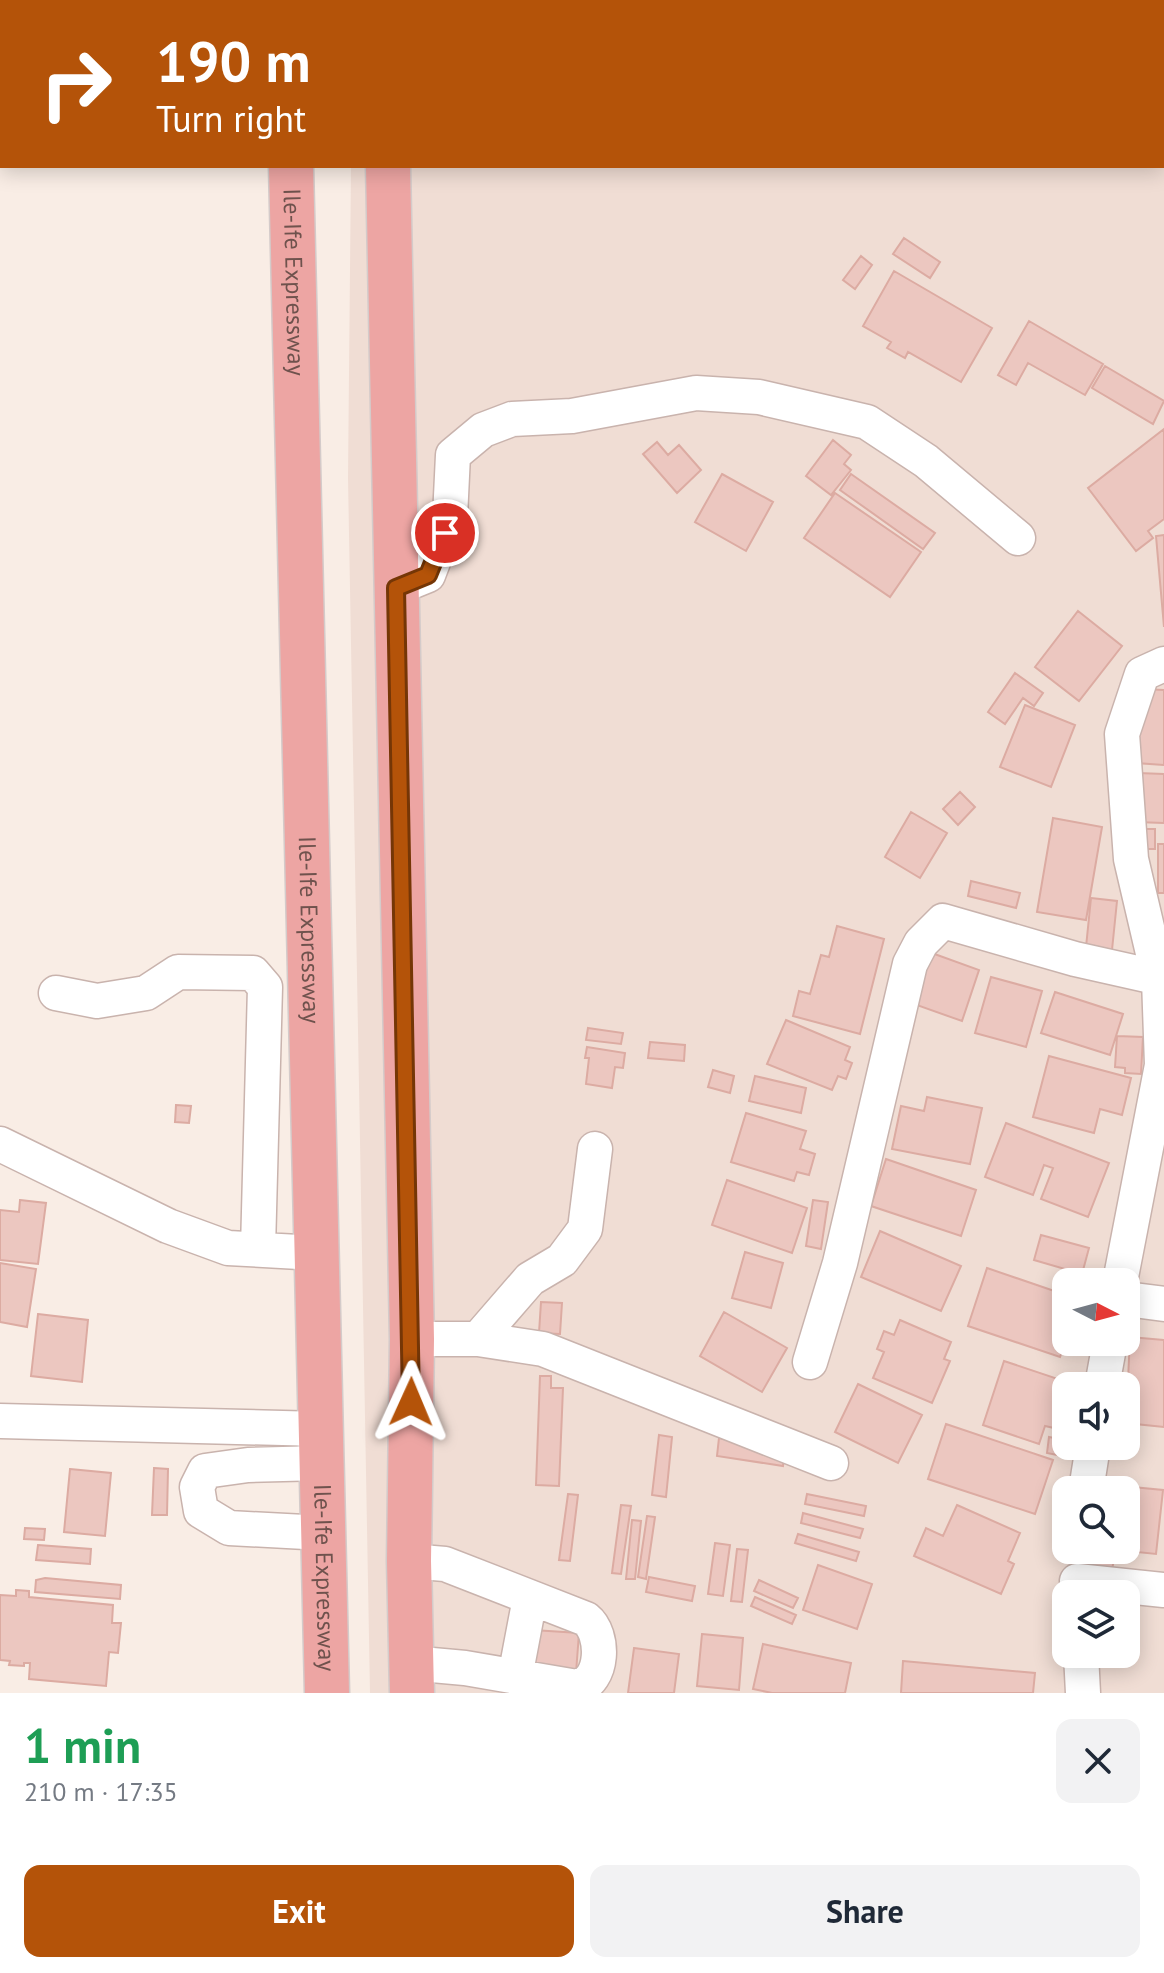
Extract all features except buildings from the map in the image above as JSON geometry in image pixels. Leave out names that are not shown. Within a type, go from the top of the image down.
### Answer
[{"type":"highway","name":"Ile-Ife Expressway","points":[[291,168],[327,1693]]},
{"type":"highway","points":[[388,168],[412,1339],[411,1678]]},
{"type":"street","points":[[396,588],[428,575],[450,517],[453,455],[483,430],[512,419],[572,416],[696,393],[759,397],[867,422],[926,461],[1018,538]]},
{"type":"street","points":[[1123,1268],[1163,1065],[1162,979],[1131,859],[1122,734],[1142,674],[1164,664]]},
{"type":"street","points":[[810,1362],[840,1263],[910,964],[921,943],[943,921],[1162,979]]},
{"type":"street","points":[[56,993],[97,1001],[146,993],[178,972],[253,973],[265,987],[258,1249]]},
{"type":"street","points":[[0,1144],[168,1226],[228,1248],[317,1253]]},
{"type":"street","points":[[478,1339],[530,1279],[562,1260],[585,1229],[595,1149]]},
{"type":"street","points":[[1140,1301],[1164,1304]]},
{"type":"street","points":[[412,1339],[478,1339],[559,1354],[831,1463]]},
{"type":"street","points":[[0,1421],[322,1446]]},
{"type":"street","points":[[322,1446],[248,1465],[205,1471],[197,1487],[201,1511],[229,1528],[324,1533]]},
{"type":"street","points":[[409,1561],[445,1564],[586,1619],[594,1626],[598,1637],[596,1668],[587,1685],[577,1687],[515,1677],[411,1678]]},
{"type":"street","points":[[1078,1575],[1164,1590]]},
{"type":"street","points":[[515,1677],[530,1598]]},
{"type":"street","points":[[1082,1668],[1083,1693]]},
{"type":"shaded area","points":[[351,168],[1164,168],[1164,1693],[370,1693],[348,478]]},
{"type":"route","points":[[411,1402],[396,588],[428,575],[445,533]]}]
